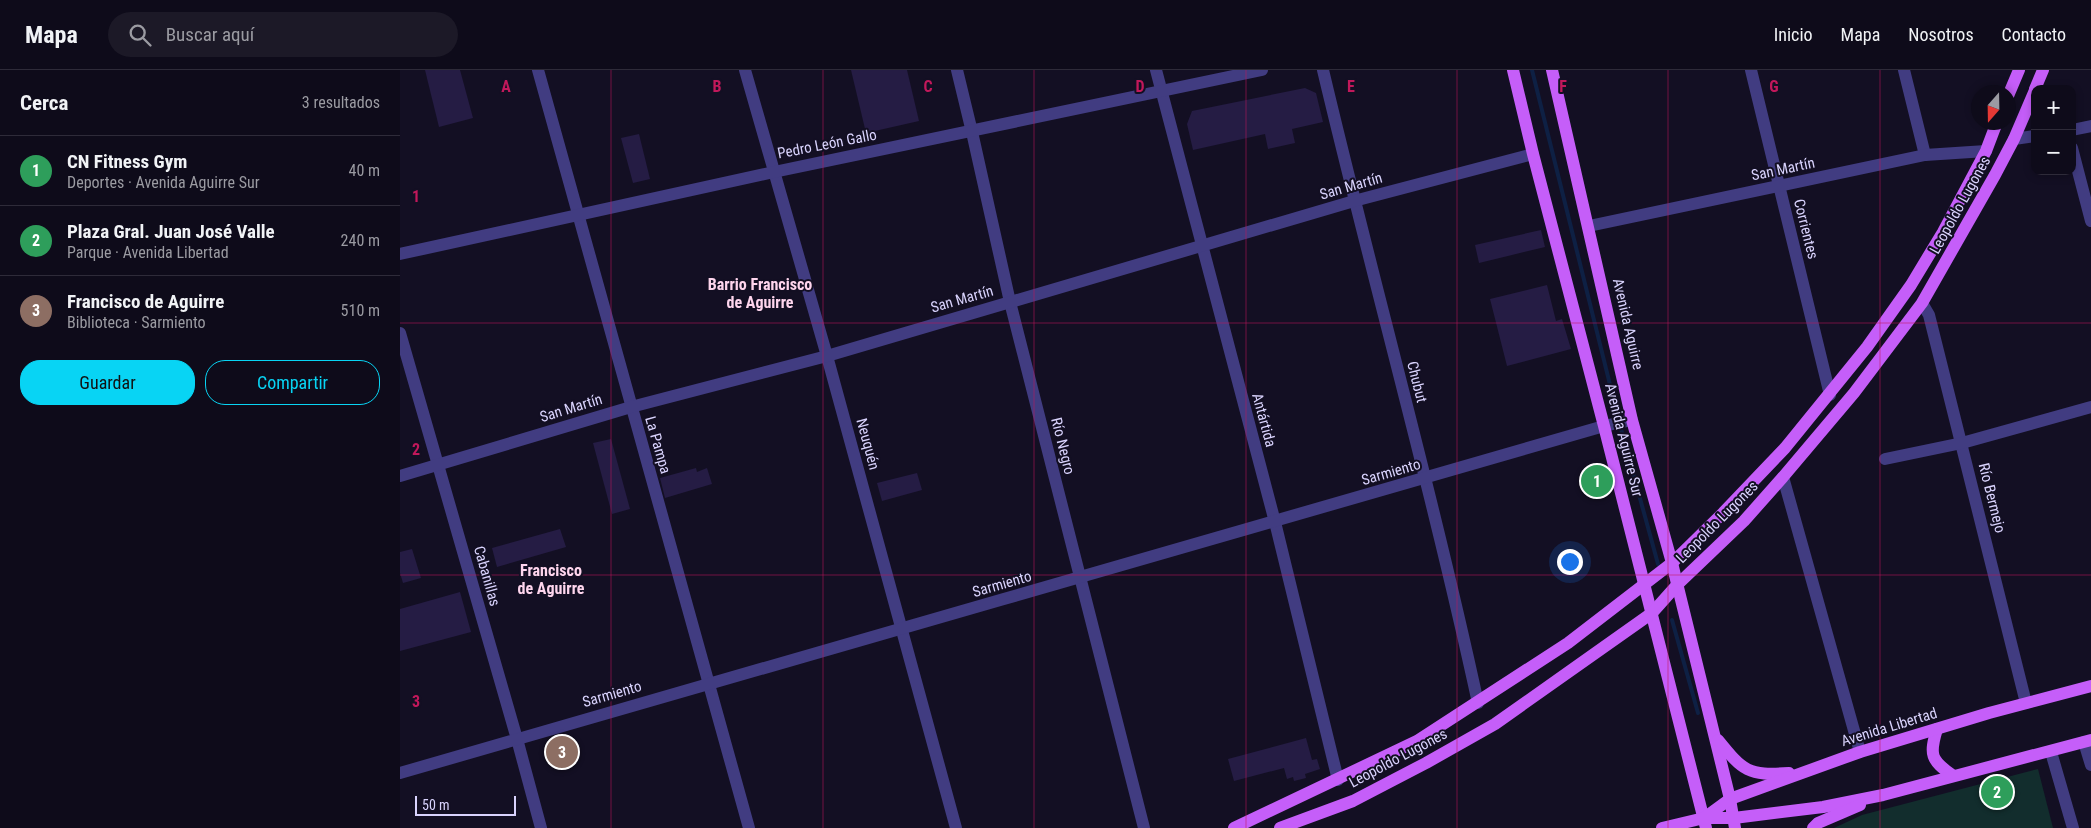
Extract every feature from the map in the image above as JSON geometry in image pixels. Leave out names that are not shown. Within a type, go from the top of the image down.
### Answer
[{"type":"main road","name":"Avenida Aguirre Sur","points":[[1513,70],[1533,154],[1608,426],[1644,584],[1705,823]]},
{"type":"main road","name":"Avenida Aguirre","points":[[1552,70],[1589,226],[1629,421],[1677,584]]},
{"type":"main road","points":[[2013,85],[2019,70]]},
{"type":"main road","name":"Leopoldo Lugones","points":[[2037,85],[2043,70]]},
{"type":"main road","name":"Leopoldo Lugones","points":[[1280,828],[1353,801],[1495,724],[1652,614],[1677,584],[1744,521],[1783,477],[1854,393],[1922,302],[1964,233],[2014,139],[2031,99]]},
{"type":"main road","name":"Leopoldo Lugones","points":[[1234,828],[1417,742],[1568,643],[1672,563],[1724,513],[1778,456],[1830,395],[1867,347],[1910,285],[1943,232],[1986,150],[1994,130]]},
{"type":"main road","points":[[1677,584],[1735,823]]},
{"type":"main road","name":"Avenida Libertad","points":[[1705,823],[1730,799],[1860,752],[2026,703],[2091,686]]},
{"type":"main road","points":[[1937,729],[1932,747],[1933,756],[1936,764],[1952,775]]},
{"type":"main road","points":[[1714,736],[1738,764],[1754,773],[1764,775],[1804,772]]},
{"type":"main road","name":"Avenida Libertad","points":[[1662,828],[1705,823],[1735,823],[1883,795],[1952,775],[2051,752],[2088,741]]},
{"type":"main road","points":[[1813,828],[1818,823],[1883,795]]},
{"type":"street","name":"La Pampa","points":[[538,70],[749,828]]},
{"type":"street","name":"Neuquén","points":[[745,70],[827,356],[956,828]]},
{"type":"street","name":"Río Negro","points":[[957,70],[1010,302],[1144,828]]},
{"type":"street","name":"Antártida","points":[[1156,70],[1201,247],[1275,522],[1338,780]]},
{"type":"street","name":"Pedro León Gallo","points":[[400,254],[774,172],[1262,70]]},
{"type":"street","name":"Chubut","points":[[1323,70],[1354,202],[1456,601],[1478,703]]},
{"type":"street","name":"Corrientes","points":[[1751,70],[1830,395]]},
{"type":"street","points":[[1904,70],[1925,155]]},
{"type":"street","points":[[2076,129],[2091,126]]},
{"type":"street","points":[[2014,139],[2031,137]]},
{"type":"street","name":"San Martín","points":[[1589,226],[1925,155],[1986,150]]},
{"type":"street","name":"San Martín","points":[[400,476],[631,407],[827,356],[1354,202],[1533,154]]},
{"type":"street","points":[[2076,163],[2091,221]]},
{"type":"street","name":"Río Bermejo","points":[[1922,302],[1929,315],[2026,703]]},
{"type":"street","name":"Cabanillas","points":[[400,333],[541,828]]},
{"type":"street","points":[[1885,459],[1962,444],[2091,407]]},
{"type":"street","name":"Sarmiento","points":[[400,773],[1629,421]]},
{"type":"street","points":[[1783,477],[1860,752]]},
{"type":"street","points":[[2088,741],[2091,765]]},
{"type":"street","points":[[2051,752],[2073,828]]},
{"type":"street","points":[[1224,828],[1248,822]]},
{"type":"green space","points":[[2038,769],[2053,828],[1834,828],[1862,815]]},
{"type":"building","points":[[425,70],[460,70],[473,118],[439,127]]},
{"type":"building","points":[[851,70],[907,70],[919,121],[866,133]]},
{"type":"building","points":[[1305,88],[1316,93],[1323,122],[1292,129],[1295,143],[1268,149],[1265,134],[1193,150],[1187,124],[1192,111]]},
{"type":"building","points":[[639,134],[650,179],[633,183],[621,138]]},
{"type":"building","points":[[1541,230],[1545,247],[1479,263],[1475,245]]},
{"type":"building","points":[[1547,285],[1556,321],[1562,319],[1571,349],[1507,366],[1490,299]]},
{"type":"building","points":[[611,439],[630,509],[612,514],[593,443]]},
{"type":"building","points":[[696,468],[697,472],[707,468],[712,484],[665,498],[660,478]]},
{"type":"building","points":[[917,473],[922,490],[882,501],[877,483]]},
{"type":"building","points":[[560,529],[566,547],[497,567],[492,548]]},
{"type":"building","points":[[412,549],[421,578],[403,583],[400,573],[400,552]]},
{"type":"building","points":[[460,592],[471,632],[400,651],[400,609]]},
{"type":"building","points":[[1306,738],[1312,760],[1317,759],[1320,769],[1305,774],[1306,778],[1294,781],[1293,777],[1287,779],[1284,768],[1234,781],[1228,759]]},
{"type":"waterway","points":[[1532,70],[1621,429],[1658,564]]},
{"type":"waterway","points":[[1672,620],[1698,713]]},
{"type":"place","name":"CN Fitness Gym","points":[[1597,481]]},
{"type":"place","name":"Francisco de Aguirre","points":[[562,752]]},
{"type":"place","name":"Plaza Gral. Juan José Valle","points":[[1997,792]]},
{"type":"district","name":"Barrio Francisco de Aguirre","points":[[760,293]]},
{"type":"district","name":"Francisco de Aguirre","points":[[551,579]]}]
